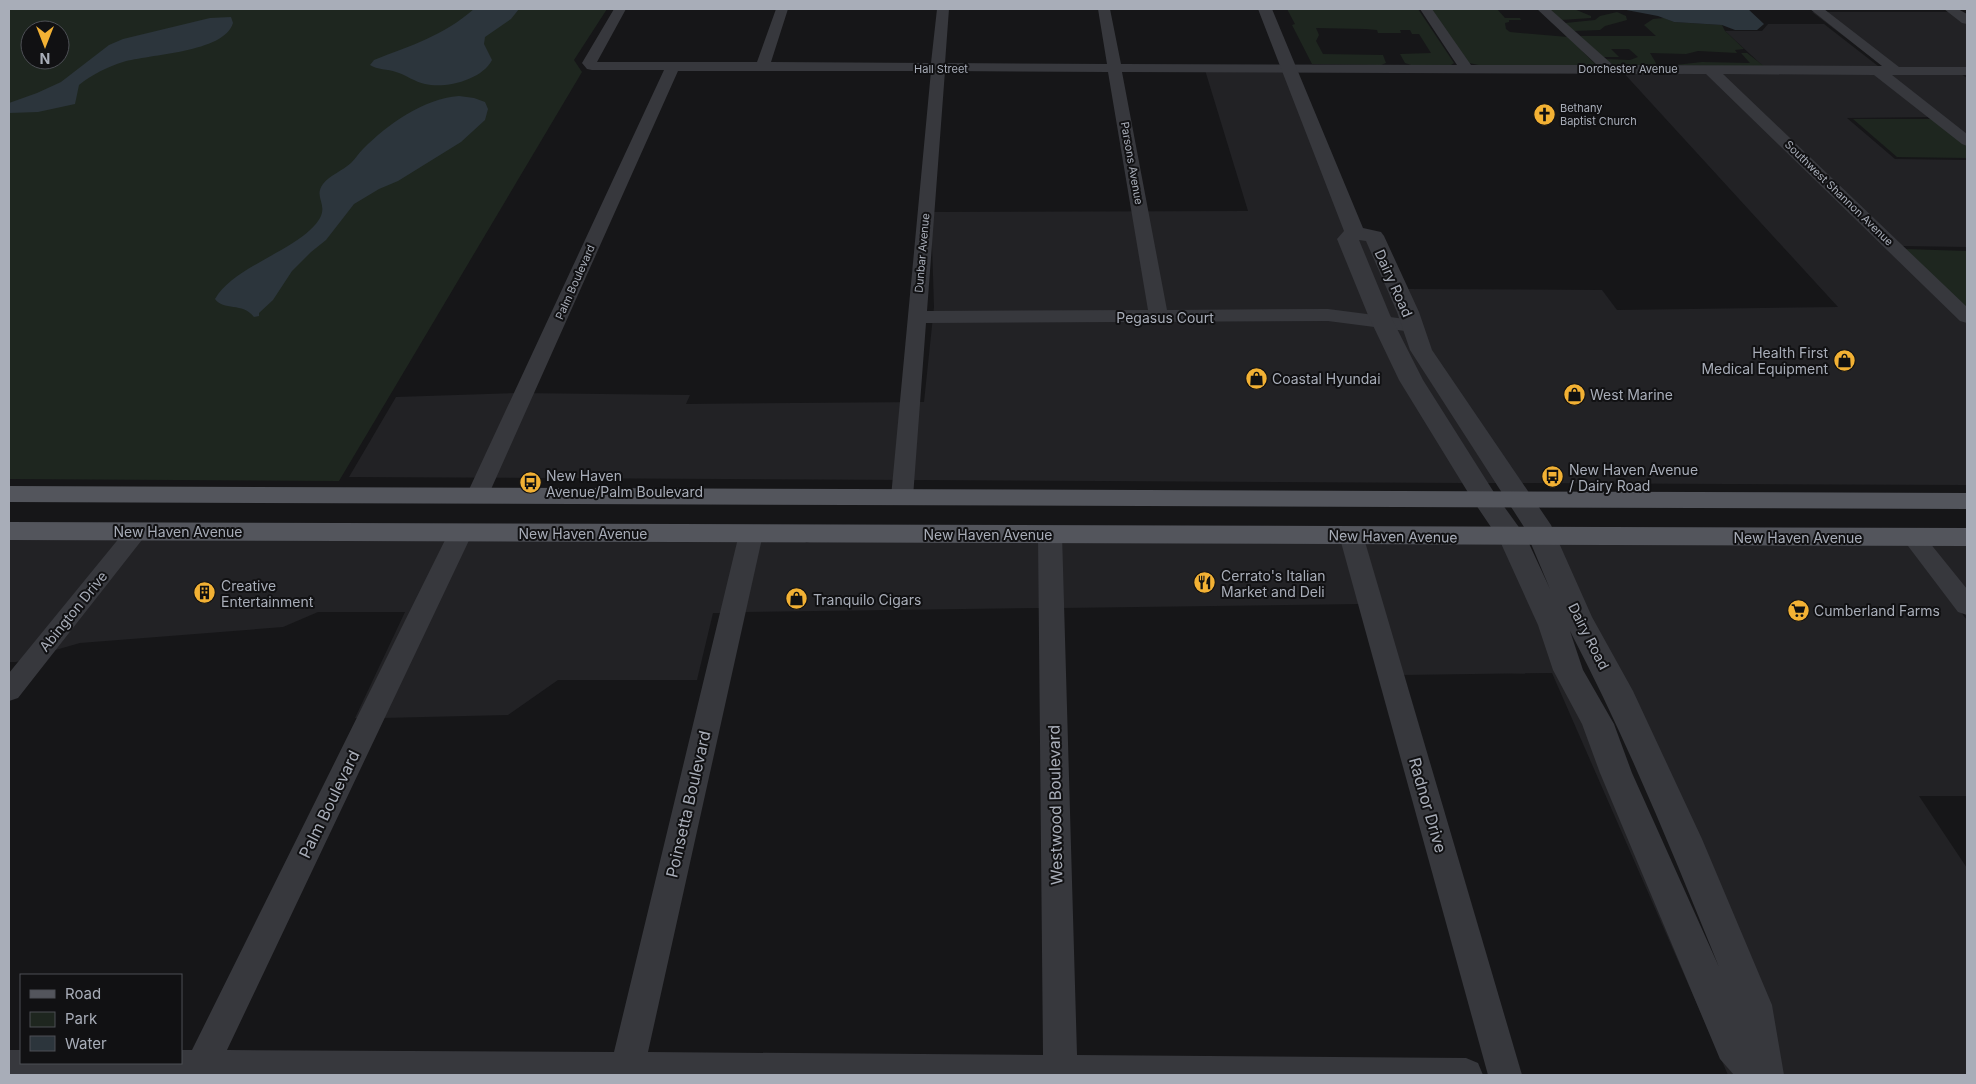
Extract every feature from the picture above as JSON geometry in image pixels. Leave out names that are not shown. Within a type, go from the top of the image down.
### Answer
[{"type":"main road","points":[[9,494],[1967,501]]},
{"type":"main road","points":[[137,531],[160,517],[182,509],[237,495]]},
{"type":"main road","points":[[385,532],[439,519],[460,509],[477,496]]},
{"type":"main road","points":[[460,532],[477,518],[500,510],[562,496]]},
{"type":"main road","points":[[813,534],[868,519],[888,509],[902,497]]},
{"type":"main road","points":[[1050,534],[1061,521],[1086,510],[1146,498]]},
{"type":"main road","points":[[1824,537],[1875,522],[1883,515],[1882,501]]},
{"type":"main road","name":"New Haven Avenue","points":[[9,531],[1967,537]]},
{"type":"street","name":"Hall Street","points":[[620,9],[589,63],[592,66],[762,68],[1290,68]]},
{"type":"street","points":[[762,68],[782,9]]},
{"type":"street","name":"Dunbar Avenue","points":[[902,497],[943,9]]},
{"type":"street","name":"Parsons Avenue","points":[[1104,9],[1159,317]]},
{"type":"street","name":"Dairy Road","points":[[1265,9],[1355,232]]},
{"type":"street","points":[[1426,9],[1467,68]]},
{"type":"street","points":[[1543,9],[1609,69]]},
{"type":"street","points":[[1816,9],[1895,70]]},
{"type":"street","points":[[1950,9],[1967,20]]},
{"type":"street","name":"Palm Boulevard","points":[[477,496],[673,67]]},
{"type":"street","name":"Dorchester Avenue","points":[[1290,68],[1967,71]]},
{"type":"street","name":"Southwest Shannon Avenue","points":[[1710,70],[1967,317]]},
{"type":"street","points":[[1877,70],[1967,141]]},
{"type":"street","name":"Dairy Road","points":[[1527,537],[1537,525],[1518,499],[1422,350],[1374,236],[1355,232],[1347,238],[1382,322],[1411,380],[1485,499],[1527,537],[1568,670],[1598,724],[1620,781],[1734,1046],[1762,1075]]},
{"type":"street","name":"Pegasus Court","points":[[916,317],[1328,315],[1413,326]]},
{"type":"street","name":"Abington Drive","points":[[9,691],[137,531]]},
{"type":"street","name":"Palm Boulevard","points":[[199,1071],[460,532]]},
{"type":"street","name":"Poinsetta Boulevard","points":[[627,1072],[751,534]]},
{"type":"street","name":"Westwood Boulevard","points":[[1050,534],[1060,1074]]},
{"type":"street","name":"Radnor Drive","points":[[1352,535],[1505,1075]]},
{"type":"street","points":[[1913,537],[1967,606]]},
{"type":"street","points":[[9,1066],[199,1071],[1466,1075]]},
{"type":"shaded area","points":[[1812,12],[1958,12],[1967,18],[1967,72],[1961,74],[1967,78],[1967,142],[1939,119],[1932,117],[1847,118],[1895,159],[1967,160],[1967,247],[1901,246],[1967,320],[1967,485],[1517,483],[1430,350],[1405,289],[1602,290],[1617,310],[1838,307],[1621,70],[1882,68],[1883,66]]},
{"type":"shaded area","points":[[1768,24],[1824,24],[1878,66],[1763,66],[1725,31],[1762,31]]},
{"type":"shaded area","points":[[1284,69],[1347,231],[1465,483],[349,477],[396,397],[517,393],[690,395],[686,404],[924,402],[934,307],[931,212],[1248,211],[1205,70]]},
{"type":"shaded area","points":[[1368,239],[1498,483],[1484,483],[1419,380],[1355,240]]},
{"type":"shaded area","points":[[9,538],[121,539],[22,660],[16,662],[9,662]]},
{"type":"shaded area","points":[[141,539],[374,541],[383,539],[447,539],[359,718],[355,718],[405,612],[318,612],[283,627],[80,643],[52,651]]},
{"type":"shaded area","points":[[467,540],[739,541],[722,613],[713,613],[697,680],[558,680],[508,715],[382,718]]},
{"type":"shaded area","points":[[759,541],[805,541],[806,543],[814,541],[1040,541],[1041,608],[743,612]]},
{"type":"shaded area","points":[[1060,541],[1343,542],[1360,604],[1062,608]]},
{"type":"shaded area","points":[[1364,543],[1505,544],[1586,724],[1724,1053],[1744,1075],[1728,1075],[1552,673],[1402,675]]},
{"type":"shaded area","points":[[1555,544],[1821,544],[1823,546],[1830,544],[1908,544],[1967,620],[1967,796],[1919,796],[1967,868],[1967,1075],[1779,1075],[1768,1007]]},
{"type":"shaded area","points":[[1929,544],[1967,545],[1967,593]]},
{"type":"green space","points":[[9,9],[607,9],[574,60],[582,72],[339,481],[9,479]]},
{"type":"green space","points":[[1287,9],[1418,9],[1454,63],[1451,65],[1414,66],[1405,63],[1400,54],[1431,53],[1419,34],[1412,34],[1410,30],[1400,30],[1401,33],[1378,33],[1377,30],[1366,29],[1316,28],[1319,35],[1316,41],[1323,54],[1383,55],[1386,63],[1381,65],[1312,64],[1292,25],[1295,24]]},
{"type":"green space","points":[[1431,9],[1497,9],[1505,18],[1520,18],[1521,20],[1509,20],[1509,22],[1505,23],[1506,29],[1510,32],[1568,37],[1596,65],[1483,66],[1469,63]]},
{"type":"green space","points":[[1548,9],[1574,9],[1591,16],[1591,18],[1561,20]]},
{"type":"green space","points":[[1617,12],[1626,16],[1627,20],[1605,26],[1600,30],[1573,31],[1565,23],[1595,20],[1600,16]]},
{"type":"green space","points":[[1664,18],[1674,22],[1722,25],[1725,31],[1744,49],[1735,50],[1737,53],[1698,51],[1686,54],[1650,53],[1656,63],[1655,66],[1622,66],[1610,63],[1605,59],[1630,60],[1638,57],[1629,49],[1611,49],[1619,57],[1603,57],[1580,36],[1656,36],[1644,25],[1653,19]]},
{"type":"green space","points":[[1741,53],[1747,53],[1765,67],[1675,65],[1702,62],[1750,63]]},
{"type":"green space","points":[[1853,119],[1933,119],[1967,146],[1967,158],[1897,157]]},
{"type":"green space","points":[[1905,249],[1967,251],[1967,314]]},
{"type":"water","points":[[474,9],[519,9],[511,19],[485,37],[484,44],[492,60],[487,67],[472,78],[452,84],[433,85],[421,83],[400,73],[370,65],[374,60],[439,33]]},
{"type":"water","points":[[1621,9],[1748,9],[1764,24],[1757,30],[1735,30],[1722,25],[1674,22],[1658,16]]},
{"type":"water","points":[[231,17],[233,23],[227,33],[216,41],[184,51],[123,62],[95,74],[79,85],[75,104],[38,112],[9,113],[9,103],[61,82],[109,45],[123,39],[210,18]]},
{"type":"water","points":[[459,96],[485,102],[488,109],[485,120],[461,142],[398,181],[379,189],[354,204],[326,240],[292,271],[273,300],[259,313],[259,316],[254,317],[249,312],[223,305],[215,299],[233,279],[300,238],[318,222],[322,209],[320,190],[323,184],[351,163],[383,131],[419,107],[446,98]]},
{"type":"place","name":"Bethany Baptist Church","points":[[1544,114]]},
{"type":"place","name":"Health First Medical Equipment","points":[[1844,360]]},
{"type":"place","name":"Coastal Hyundai","points":[[1256,378]]},
{"type":"place","name":"West Marine","points":[[1574,394]]},
{"type":"place","name":"New Haven Avenue / Dairy Road","points":[[1553,477]]},
{"type":"place","name":"New Haven Avenue/Palm Boulevard","points":[[530,483]]},
{"type":"place","name":"Cerrato's Italian Market and Deli","points":[[1205,583]]},
{"type":"place","name":"Creative Entertainment","points":[[205,593]]},
{"type":"place","name":"Tranquilo Cigars","points":[[797,599]]},
{"type":"place","name":"Cumberland Farms","points":[[1798,610]]}]
